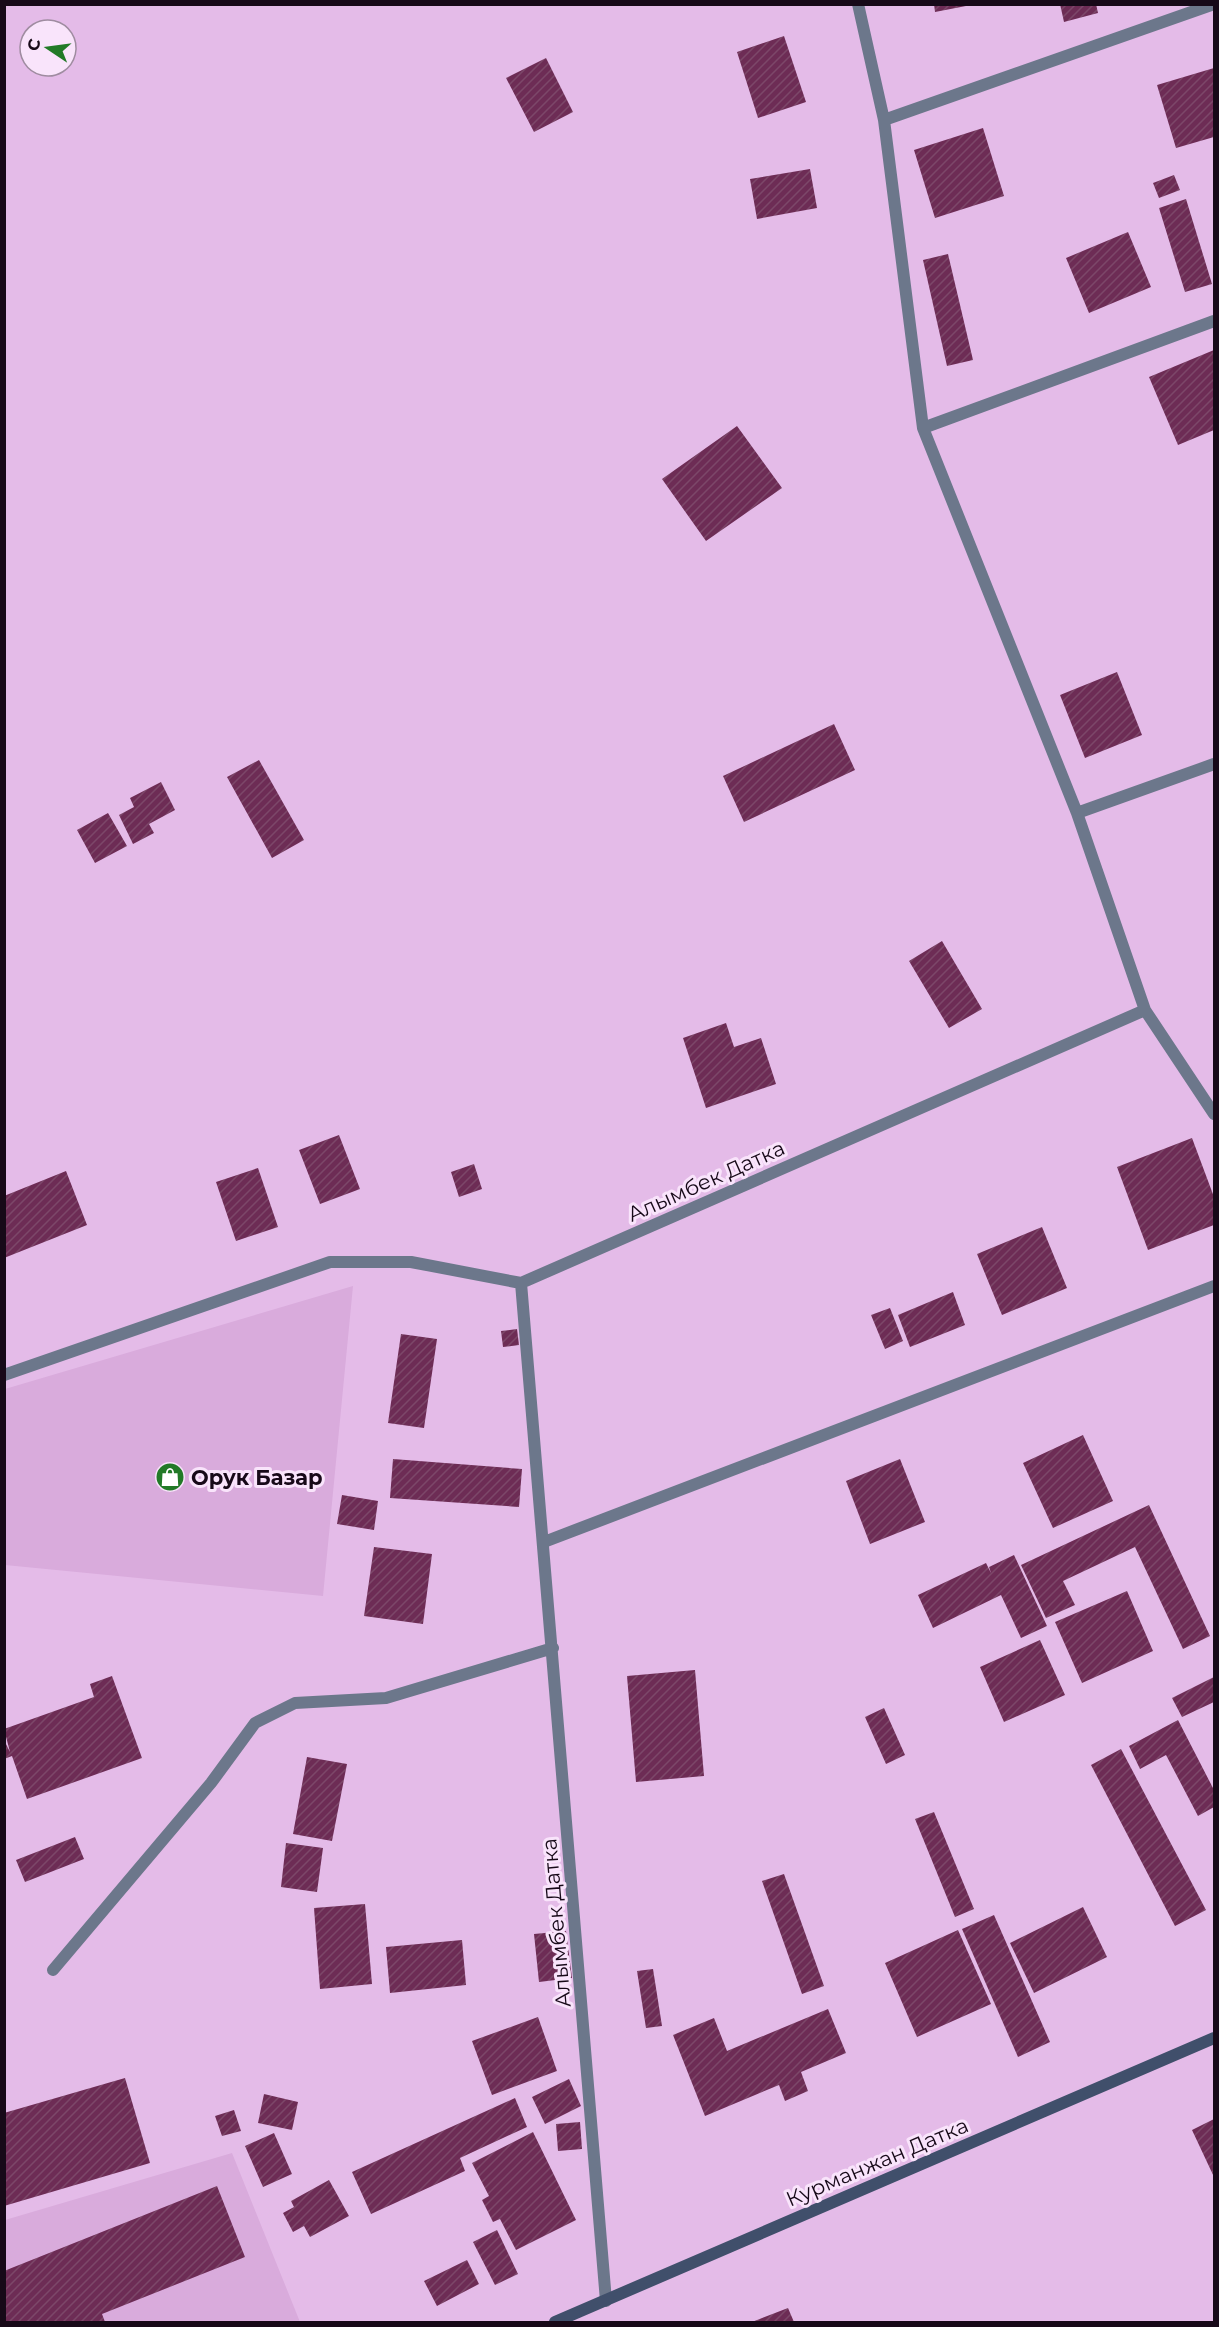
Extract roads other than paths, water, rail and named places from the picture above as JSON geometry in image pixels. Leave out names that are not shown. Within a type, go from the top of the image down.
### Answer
[{"type":"street","points":[[858,4],[884,120],[923,428],[1077,813],[1145,1010],[1215,1114]]},
{"type":"street","points":[[884,120],[1214,4]]},
{"type":"street","points":[[923,428],[1215,321]]},
{"type":"street","points":[[1077,813],[1215,764]]},
{"type":"street","name":"Алымбек Датка","points":[[606,2301],[521,1282],[1145,1010]]},
{"type":"street","points":[[4,1375],[330,1262],[411,1262],[521,1282]]},
{"type":"street","points":[[544,1542],[1215,1286]]},
{"type":"street","points":[[53,1970],[211,1783],[255,1723],[295,1703],[386,1698],[553,1648]]},
{"type":"street","name":"Курманжан Датка","points":[[555,2322],[1215,2038]]},
{"type":"place","name":"Орук Базар","points":[[170,1477]]}]
